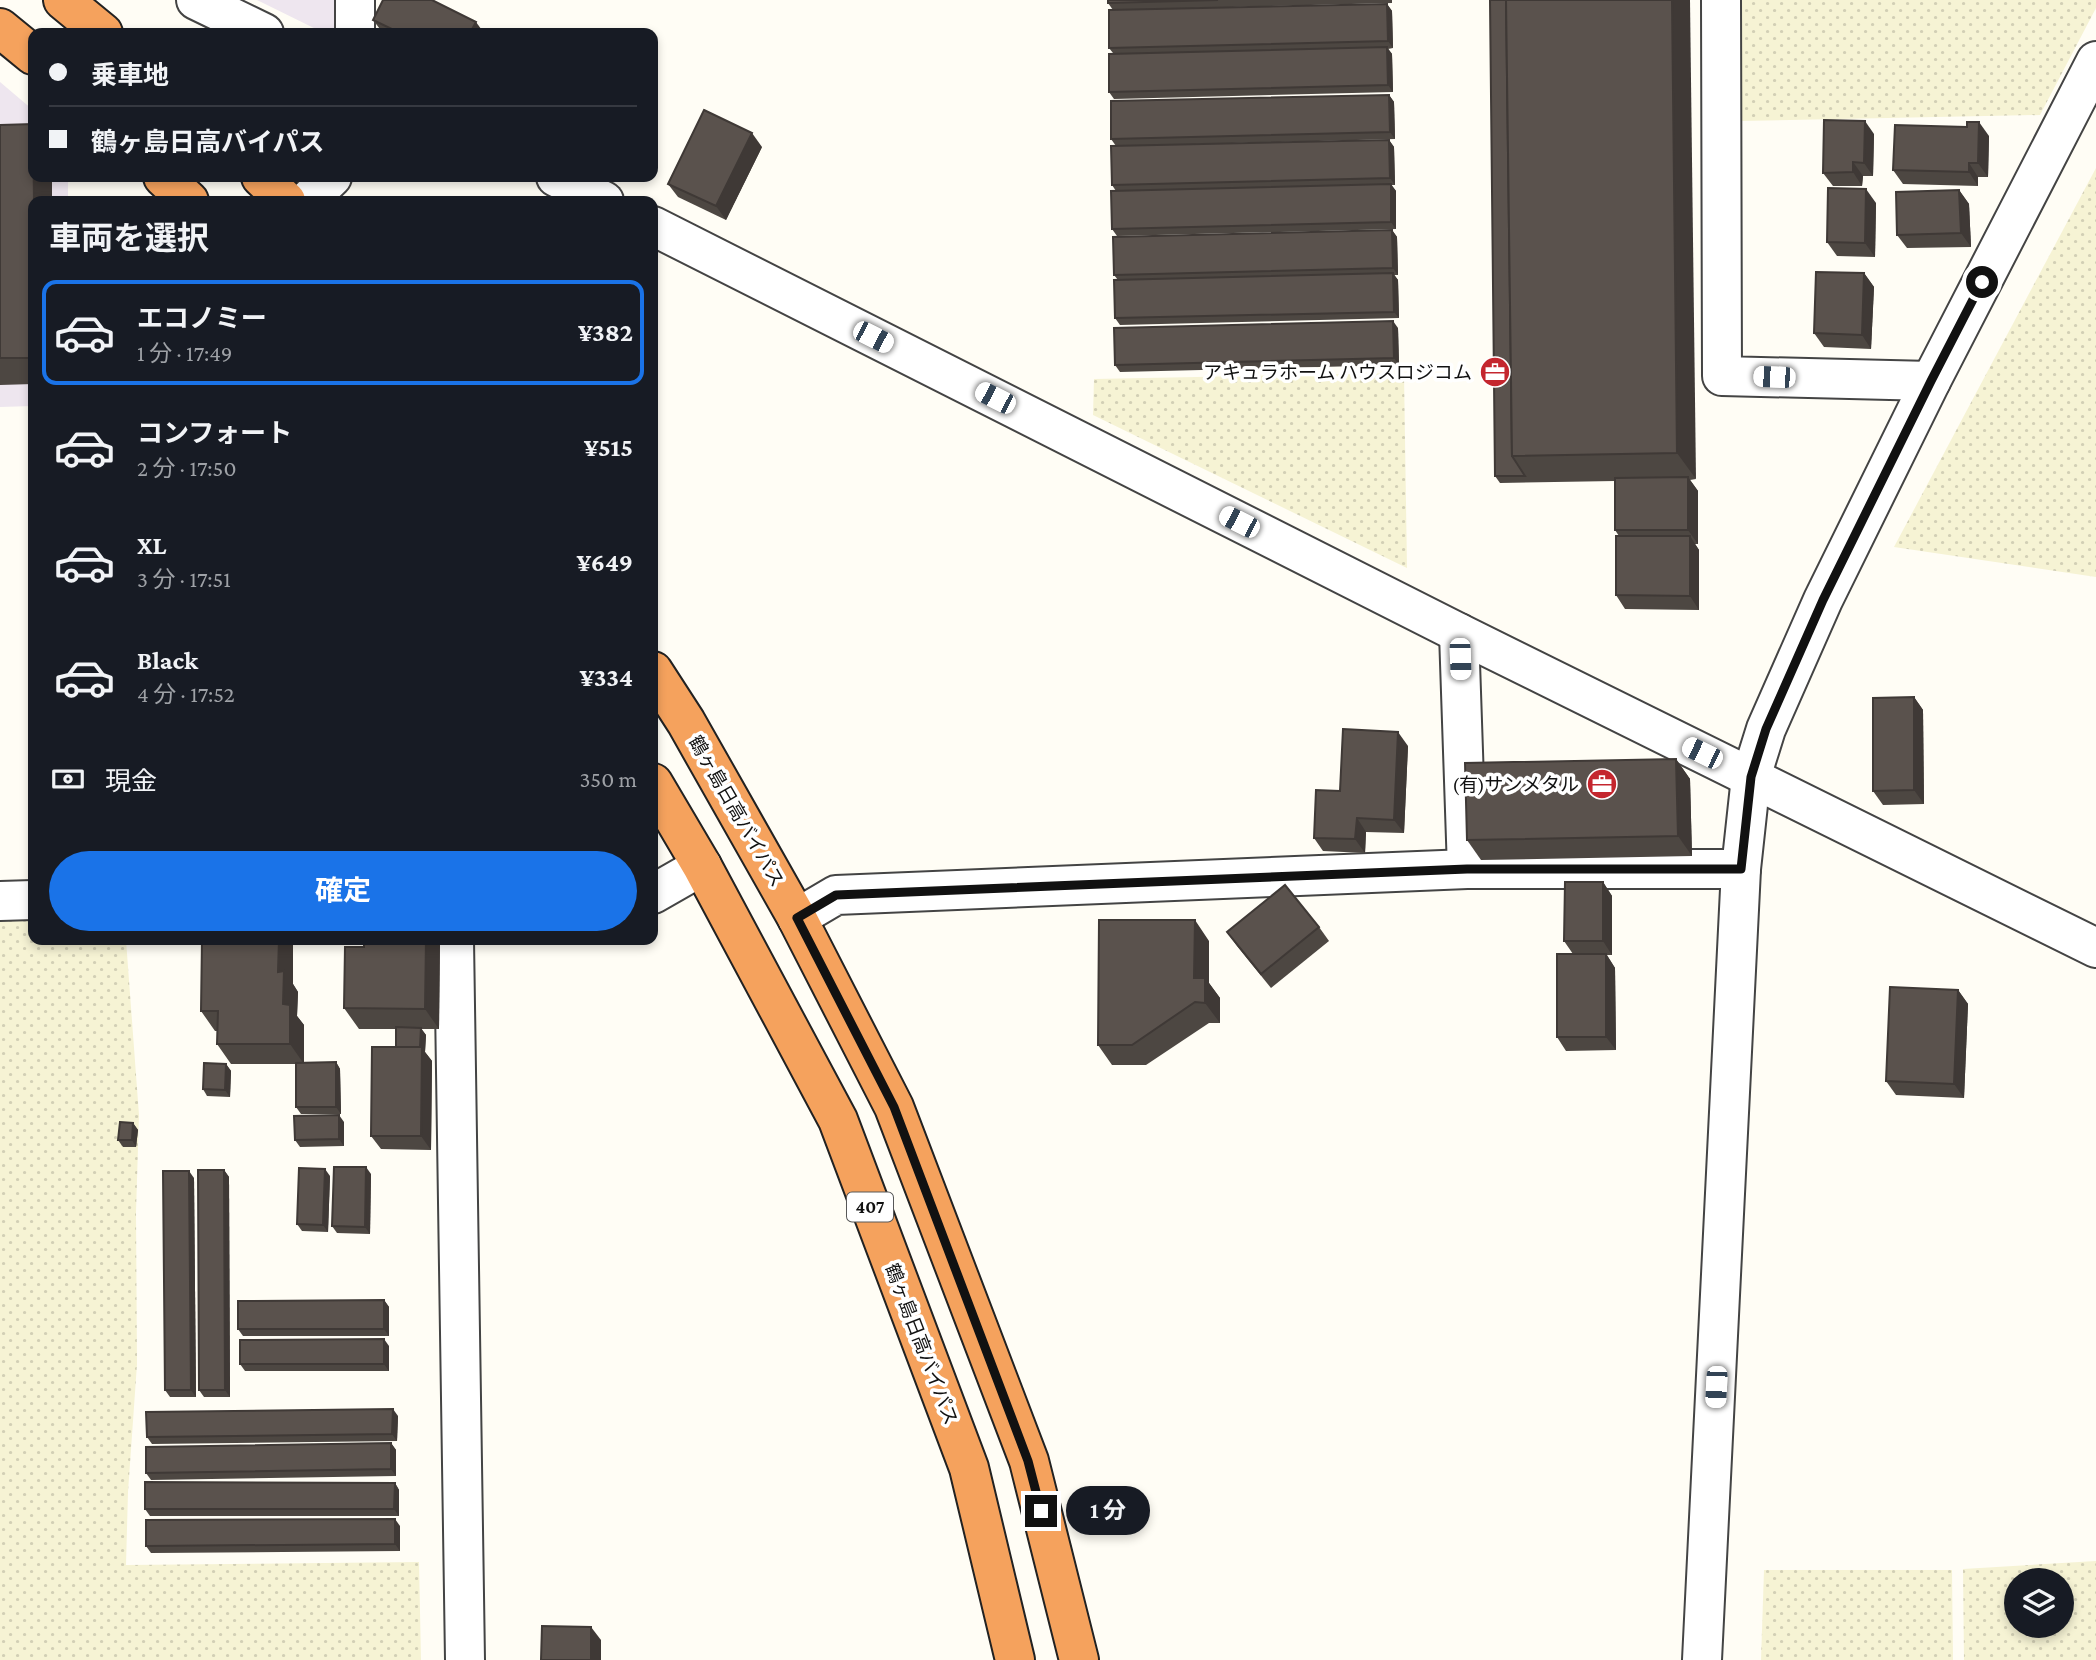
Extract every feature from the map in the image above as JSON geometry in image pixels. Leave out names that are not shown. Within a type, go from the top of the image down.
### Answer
[{"type":"highway","points":[[62,0],[97,28]]},
{"type":"highway","points":[[0,28],[28,51]]},
{"type":"highway","points":[[168,182],[184,196]]},
{"type":"highway","points":[[266,182],[281,196]]},
{"type":"highway","name":"鶴ヶ島日高バイパス","points":[[658,679],[686,722],[797,918],[894,1107],[1028,1461],[1079,1660]]},
{"type":"highway","name":"鶴ヶ島日高バイパス","points":[[658,791],[702,866],[838,1120],[969,1468],[1015,1660]]},
{"type":"street","points":[[196,0],[254,28]]},
{"type":"street","points":[[355,0],[355,28]]},
{"type":"street","points":[[1721,0],[1722,376],[1931,381]]},
{"type":"street","points":[[1702,1660],[1741,869],[1751,777],[1766,729],[1823,600],[1931,381],[2096,61]]},
{"type":"street","points":[[312,196],[327,182]]},
{"type":"street","points":[[566,182],[594,196]]},
{"type":"street","points":[[658,229],[1459,633],[2096,948]]},
{"type":"street","points":[[1459,633],[1467,869]]},
{"type":"street","points":[[658,891],[702,866]]},
{"type":"street","points":[[797,918],[836,895],[1467,869],[1741,869]]},
{"type":"street","points":[[0,901],[28,900]]},
{"type":"street","points":[[454,945],[465,1660]]},
{"type":"shaded area","points":[[257,0],[338,0],[338,28],[314,28]]},
{"type":"shaded area","points":[[1741,0],[2096,0],[2096,8],[2040,115],[1742,121]]},
{"type":"shaded area","points":[[0,82],[28,106],[28,182],[68,182],[68,196],[28,196],[28,406],[0,407]]},
{"type":"shaded area","points":[[2096,168],[2096,577],[1894,547]]},
{"type":"shaded area","points":[[1404,373],[1407,568],[1093,415],[1094,379]]},
{"type":"shaded area","points":[[0,920],[28,920],[28,945],[126,945],[139,1115],[136,1212],[137,1364],[126,1565],[419,1562],[421,1660],[0,1660]]},
{"type":"shaded area","points":[[2096,1561],[2096,1660],[1964,1660],[1963,1569]]},
{"type":"shaded area","points":[[1764,1570],[1952,1570],[1953,1660],[1761,1660]]},
{"type":"building","points":[[383,0],[432,0],[476,22],[473,28],[390,28],[373,20]]},
{"type":"building","points":[[1108,0],[1218,0],[1108,3]]},
{"type":"building","points":[[1490,0],[1506,0],[1512,456],[1525,476],[1495,476]]},
{"type":"building","points":[[1506,0],[1672,0],[1677,453],[1512,456]]},
{"type":"building","points":[[1387,4],[1388,41],[1109,48],[1109,10]]},
{"type":"building","points":[[1387,47],[1388,85],[1109,92],[1109,54]]},
{"type":"building","points":[[1389,95],[1390,132],[1111,139],[1111,101]]},
{"type":"building","points":[[704,110],[752,133],[716,206],[668,184]]},
{"type":"building","points":[[1824,120],[1865,121],[1864,163],[1853,162],[1853,172],[1823,173]]},
{"type":"building","points":[[1967,122],[1979,122],[1978,163],[1969,163],[1969,172],[1893,170],[1895,125],[1967,127]]},
{"type":"building","points":[[28,124],[28,182],[34,182],[34,196],[28,196],[28,358],[0,358],[0,125]]},
{"type":"building","points":[[1389,140],[1390,178],[1112,185],[1111,146]]},
{"type":"building","points":[[1391,184],[1391,222],[1112,229],[1111,191]]},
{"type":"building","points":[[1828,188],[1866,189],[1865,243],[1827,242]]},
{"type":"building","points":[[1959,190],[1961,233],[1897,235],[1896,192]]},
{"type":"building","points":[[1392,230],[1393,268],[1114,275],[1113,237]]},
{"type":"building","points":[[1816,272],[1864,273],[1862,335],[1814,333]]},
{"type":"building","points":[[1393,273],[1394,312],[1115,318],[1114,280]]},
{"type":"building","points":[[1393,321],[1394,358],[1115,365],[1114,328]]},
{"type":"building","points":[[1688,477],[1688,530],[1615,530],[1615,478]]},
{"type":"building","points":[[1616,536],[1690,536],[1690,596],[1616,595]]},
{"type":"building","points":[[1914,697],[1914,790],[1873,791],[1873,698]]},
{"type":"building","points":[[1343,729],[1398,732],[1394,820],[1357,818],[1355,839],[1314,838],[1316,790],[1340,791]]},
{"type":"building","points":[[1676,759],[1678,836],[1467,840],[1465,763]]},
{"type":"building","points":[[1565,882],[1603,882],[1603,941],[1564,941]]},
{"type":"building","points":[[1285,885],[1319,927],[1261,974],[1227,932]]},
{"type":"building","points":[[1099,920],[1195,920],[1194,978],[1205,978],[1205,1003],[1195,1002],[1132,1045],[1098,1045]]},
{"type":"building","points":[[202,945],[279,945],[278,972],[284,971],[283,1004],[290,1005],[290,1044],[217,1044],[218,1011],[201,1011]]},
{"type":"building","points":[[426,945],[425,1009],[344,1008],[345,947]]},
{"type":"building","points":[[1557,954],[1606,954],[1606,1037],[1557,1037]]},
{"type":"building","points":[[1890,987],[1958,990],[1954,1084],[1886,1081]]},
{"type":"building","points":[[396,1027],[421,1028],[420,1047],[396,1047]]},
{"type":"building","points":[[372,1047],[422,1047],[421,1136],[371,1136]]},
{"type":"building","points":[[336,1062],[336,1107],[296,1107],[296,1063]]},
{"type":"building","points":[[204,1063],[226,1064],[225,1090],[203,1089]]},
{"type":"building","points":[[339,1115],[339,1139],[295,1140],[294,1116]]},
{"type":"building","points":[[120,1122],[133,1123],[132,1140],[118,1140]]},
{"type":"building","points":[[334,1167],[366,1167],[365,1227],[332,1226]]},
{"type":"building","points":[[299,1168],[325,1169],[323,1225],[297,1224]]},
{"type":"building","points":[[198,1170],[224,1170],[225,1390],[199,1390]]},
{"type":"building","points":[[163,1171],[189,1171],[191,1390],[165,1390]]},
{"type":"building","points":[[384,1300],[384,1329],[238,1329],[238,1301]]},
{"type":"building","points":[[384,1339],[384,1364],[240,1364],[240,1340]]},
{"type":"building","points":[[393,1409],[392,1434],[147,1437],[146,1412]]},
{"type":"building","points":[[391,1443],[391,1469],[146,1473],[146,1447]]},
{"type":"building","points":[[145,1482],[395,1483],[394,1509],[145,1509]]},
{"type":"building","points":[[395,1519],[395,1544],[146,1546],[146,1520]]},
{"type":"building","points":[[542,1626],[591,1627],[591,1660],[541,1660]]},
{"type":"place","name":"アキュラホーム ハウスロジコム","points":[[1495,372]]},
{"type":"place","name":"(有)サンメタル","points":[[1602,784]]},
{"type":"route","points":[[1041,1511],[1028,1461],[894,1107],[797,918],[836,895],[1467,869],[1741,869],[1751,777],[1766,729],[1823,600],[1982,282]]}]
